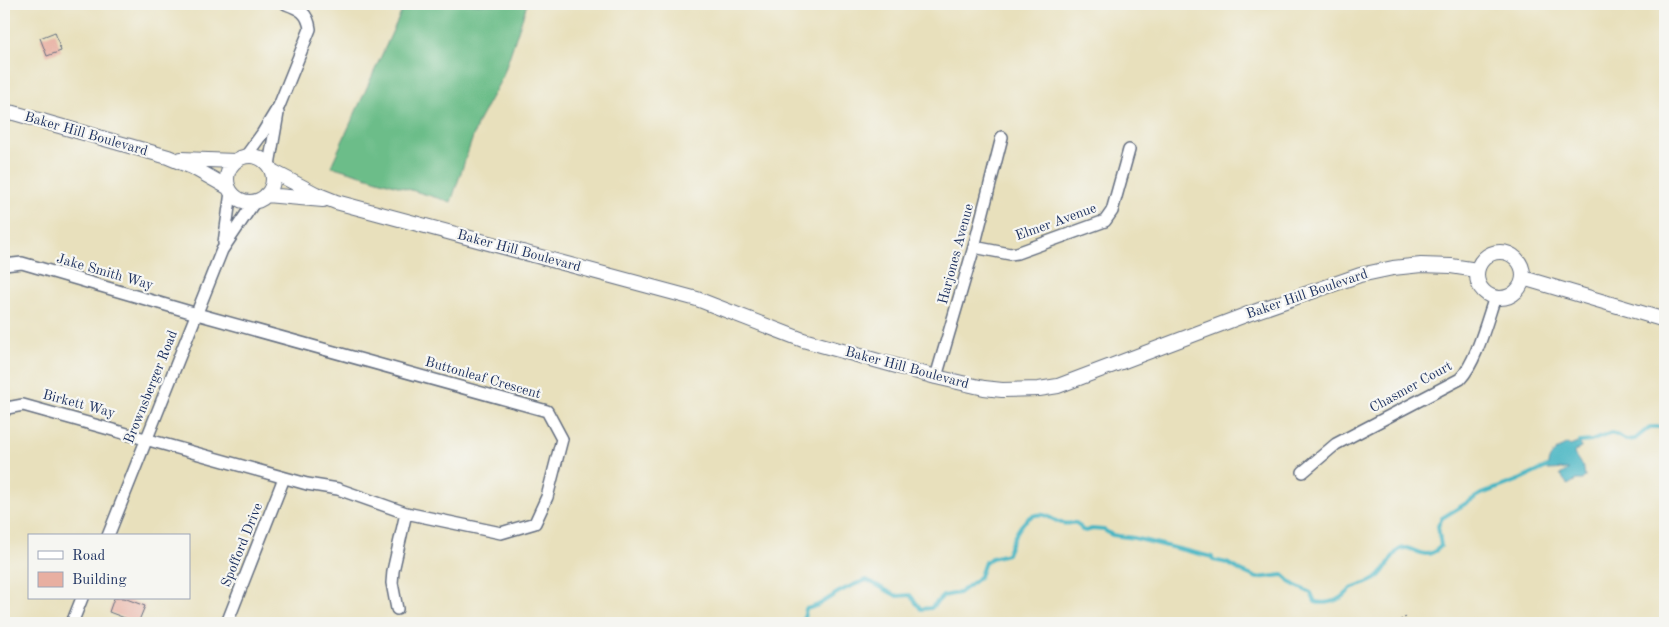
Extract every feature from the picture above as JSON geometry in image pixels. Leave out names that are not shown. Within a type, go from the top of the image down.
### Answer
[{"type":"street","points":[[279,106],[270,168],[273,184],[260,198],[242,200],[230,190],[228,173],[262,134],[279,106],[310,29],[308,18],[297,8],[286,4]]},
{"type":"street","name":"Baker Hill Boulevard","points":[[4,112],[14,112],[168,158],[192,167],[230,190]]},
{"type":"street","name":"Harjones Avenue","points":[[936,377],[974,247],[1002,138]]},
{"type":"street","name":"Elmer Avenue","points":[[974,247],[1010,254],[1017,253],[1105,221],[1112,211],[1129,150]]},
{"type":"street","points":[[240,158],[259,157],[270,168]]},
{"type":"street","name":"Baker Hill Boulevard","points":[[168,158],[194,160],[240,158]]},
{"type":"street","name":"Baker Hill Boulevard","points":[[270,168],[316,194],[336,202],[697,299],[804,340],[936,377],[984,388],[1002,390],[1039,389],[1058,386],[1248,314],[1360,275],[1393,268],[1421,265],[1451,266],[1477,270]]},
{"type":"street","name":"Brownsberger Road","points":[[222,250],[230,190]]},
{"type":"street","name":"Baker Hill Boulevard","points":[[260,198],[336,202]]},
{"type":"street","name":"Brownsberger Road","points":[[109,534],[222,250],[260,198]]},
{"type":"street","points":[[1495,252],[1508,253],[1522,267],[1522,278],[1520,286],[1511,295],[1504,298],[1494,297],[1481,288],[1478,283],[1477,270],[1484,258],[1495,252]]},
{"type":"street","name":"Jake Smith Way","points":[[4,265],[22,263],[196,314]]},
{"type":"street","points":[[1522,278],[1665,320]]},
{"type":"street","name":"Chasmer Court","points":[[1303,472],[1336,444],[1460,379],[1472,362],[1494,297]]},
{"type":"street","name":"Buttonleaf Crescent","points":[[147,438],[284,478],[338,490],[406,513],[501,533],[535,523],[547,497],[562,439],[547,411],[196,314]]},
{"type":"street","name":"Birkett Way","points":[[4,412],[7,408],[24,405],[147,438]]},
{"type":"street","name":"Spofford Drive","points":[[227,623],[284,478]]},
{"type":"street","points":[[397,609],[392,583],[393,570],[406,513]]},
{"type":"street","points":[[72,623],[81,600]]},
{"type":"path","points":[[1397,623],[1405,617],[1406,623]]},
{"type":"green space","points":[[405,4],[527,4],[503,76],[478,122],[451,202],[331,166]]},
{"type":"water","points":[[1580,442],[1581,448],[1575,451],[1574,454],[1584,469],[1585,477],[1568,485],[1560,475],[1569,469],[1548,470],[1550,457],[1568,444],[1570,446]]},
{"type":"building","points":[[55,32],[61,51],[47,56],[40,38]]},
{"type":"building","points":[[113,600],[129,600],[145,606],[138,623],[109,612]]},
{"type":"waterway","points":[[1580,442],[1591,441],[1612,433],[1626,440],[1635,439],[1650,427],[1665,427]]},
{"type":"waterway","points":[[803,623],[806,609],[820,604],[844,589],[867,580],[897,596],[910,595],[921,609],[931,608],[943,596],[959,593],[975,581],[980,576],[985,562],[1007,554],[1020,527],[1030,517],[1037,515],[1044,515],[1066,524],[1075,523],[1082,530],[1086,531],[1092,529],[1104,530],[1112,535],[1134,538],[1212,557],[1213,560],[1227,563],[1257,578],[1283,575],[1294,585],[1311,593],[1315,602],[1332,602],[1341,598],[1353,588],[1378,577],[1399,550],[1408,548],[1423,554],[1434,552],[1441,546],[1438,526],[1442,518],[1481,494],[1547,467]]}]
